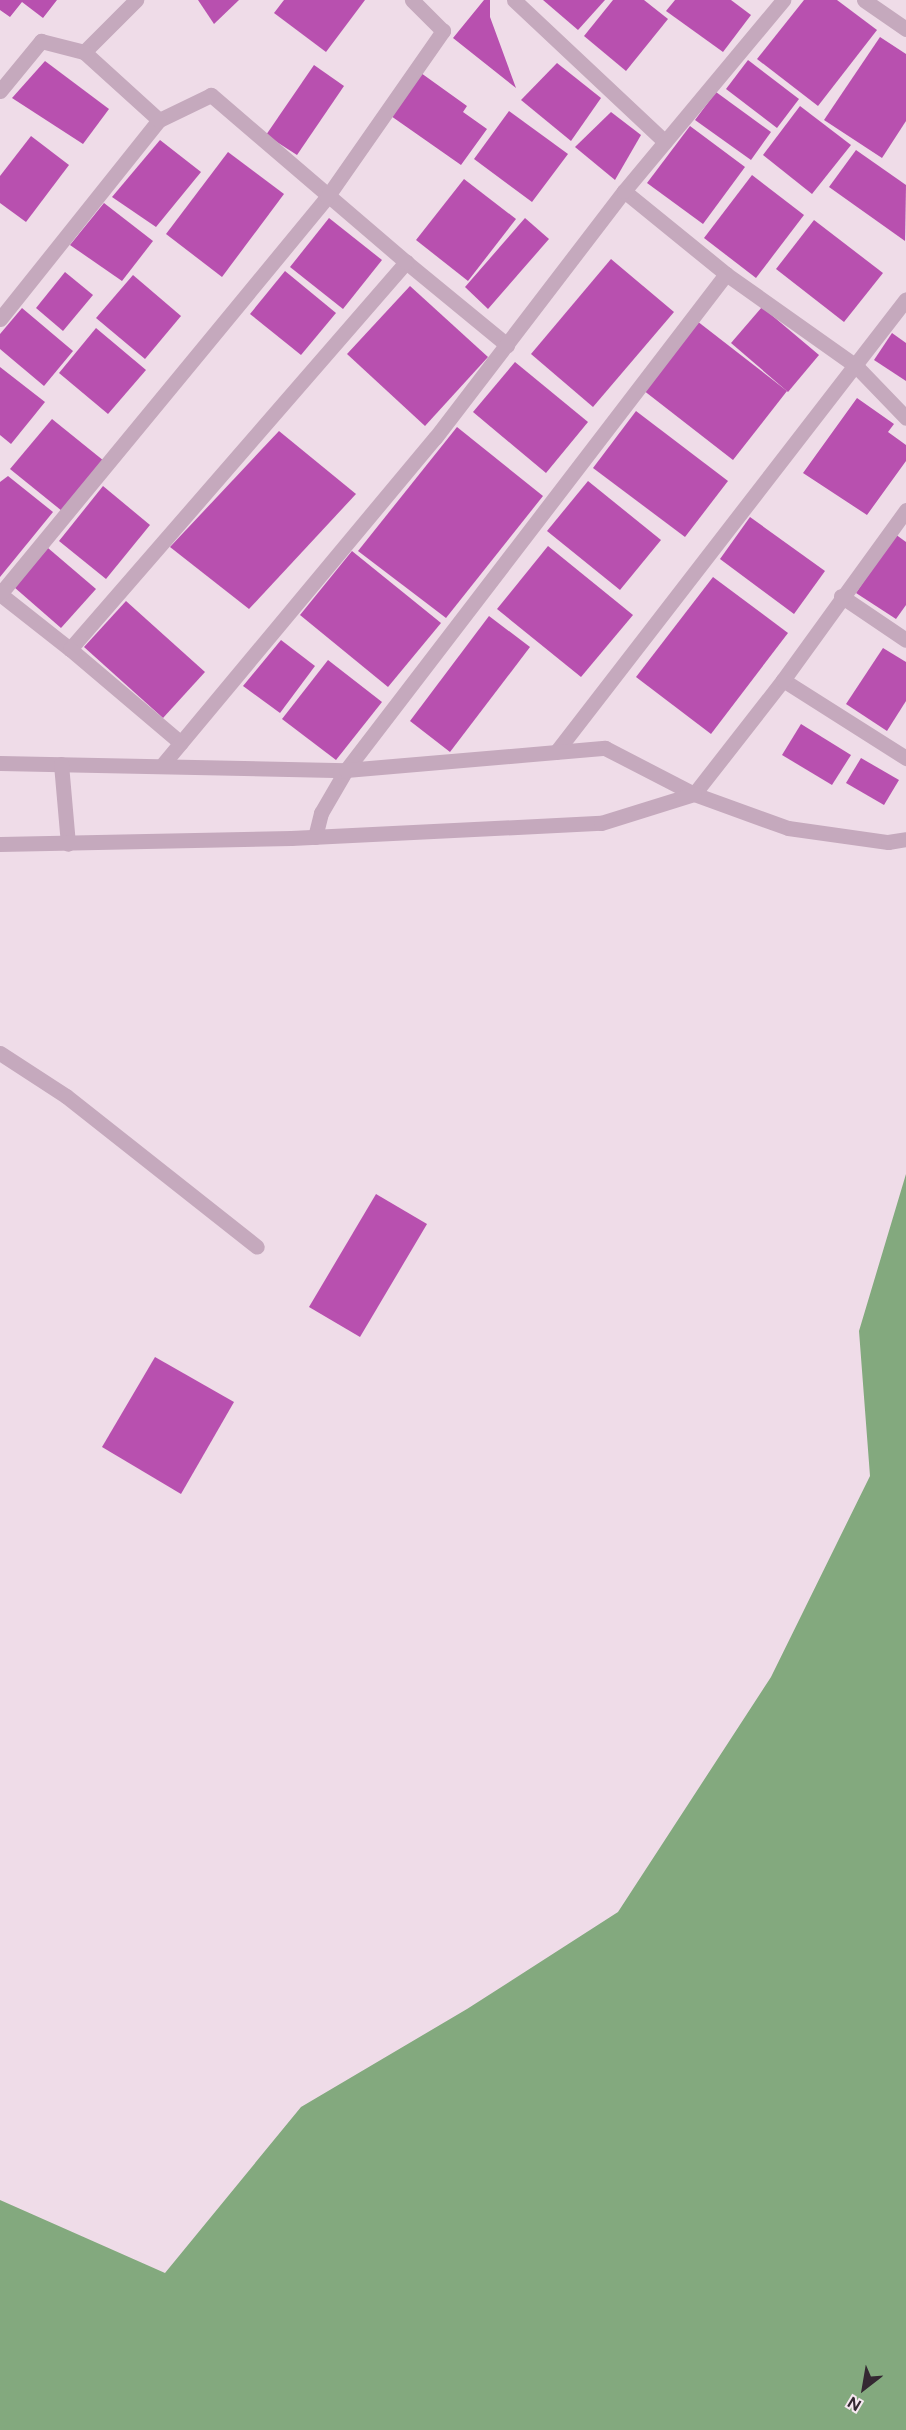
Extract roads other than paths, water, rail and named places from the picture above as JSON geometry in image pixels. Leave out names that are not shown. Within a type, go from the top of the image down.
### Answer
[{"type":"street","points":[[181,743],[70,649],[0,594],[327,197],[443,31],[412,0]]},
{"type":"street","points":[[514,0],[664,142]]},
{"type":"street","points":[[163,764],[435,438],[624,191],[783,0]]},
{"type":"street","points":[[864,0],[906,28]]},
{"type":"street","points":[[84,51],[129,2]]},
{"type":"street","points":[[0,91],[41,42],[84,51],[159,120]]},
{"type":"street","points":[[0,319],[159,120],[211,95],[327,197],[507,345]]},
{"type":"street","points":[[624,191],[726,274],[856,366],[906,418]]},
{"type":"street","points":[[70,649],[406,262]]},
{"type":"street","points":[[315,837],[321,813],[346,770],[726,274]]},
{"type":"street","points":[[555,752],[856,366],[906,298]]},
{"type":"street","points":[[0,844],[315,837],[601,823],[694,794],[783,680],[841,596],[900,530],[906,510]]},
{"type":"street","points":[[841,596],[906,640]]},
{"type":"street","points":[[783,680],[906,758]]},
{"type":"street","points":[[0,763],[163,764],[346,770],[605,748],[694,794],[788,828],[888,842],[906,839]]},
{"type":"street","points":[[61,764],[68,844]]},
{"type":"street","points":[[0,1053],[66,1096],[257,1247]]}]
